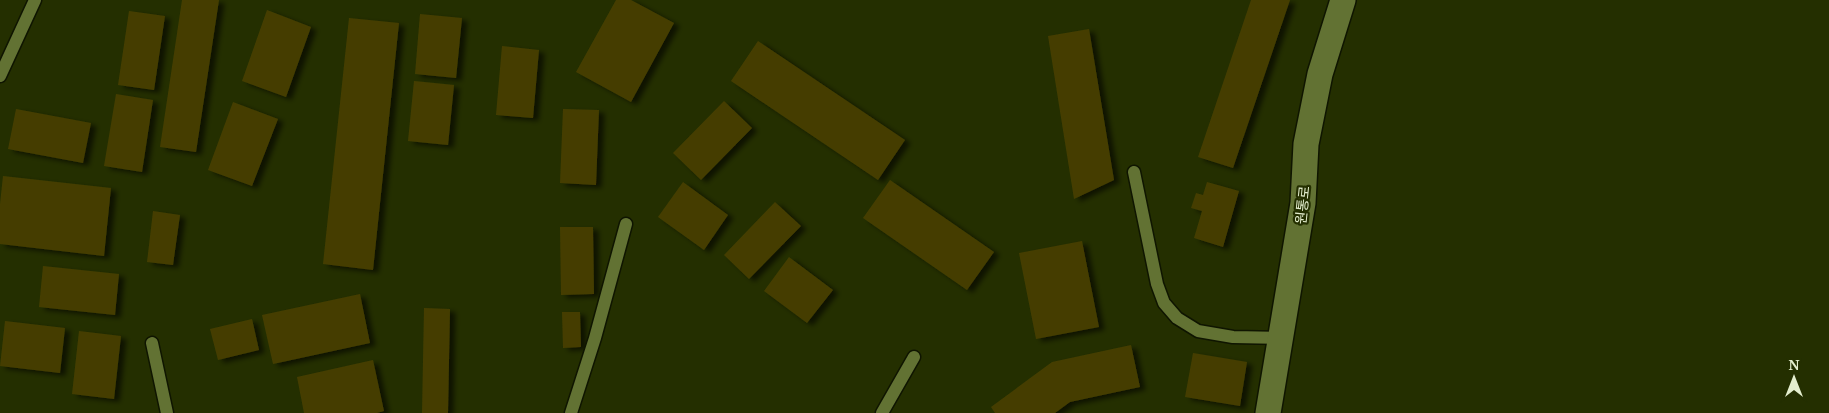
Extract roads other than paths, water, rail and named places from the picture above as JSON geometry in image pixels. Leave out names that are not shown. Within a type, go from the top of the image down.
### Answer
[{"type":"street","name":"원통로","points":[[1268,413],[1303,203],[1306,144],[1320,74],[1343,0]]},
{"type":"lane","points":[[0,76],[35,0]]},
{"type":"lane","points":[[1134,172],[1156,284],[1164,303],[1177,318],[1198,331],[1233,337],[1281,338]]},
{"type":"lane","points":[[571,413],[595,338],[626,224]]},
{"type":"lane","points":[[152,344],[167,413]]},
{"type":"lane","points":[[882,413],[914,358]]}]
